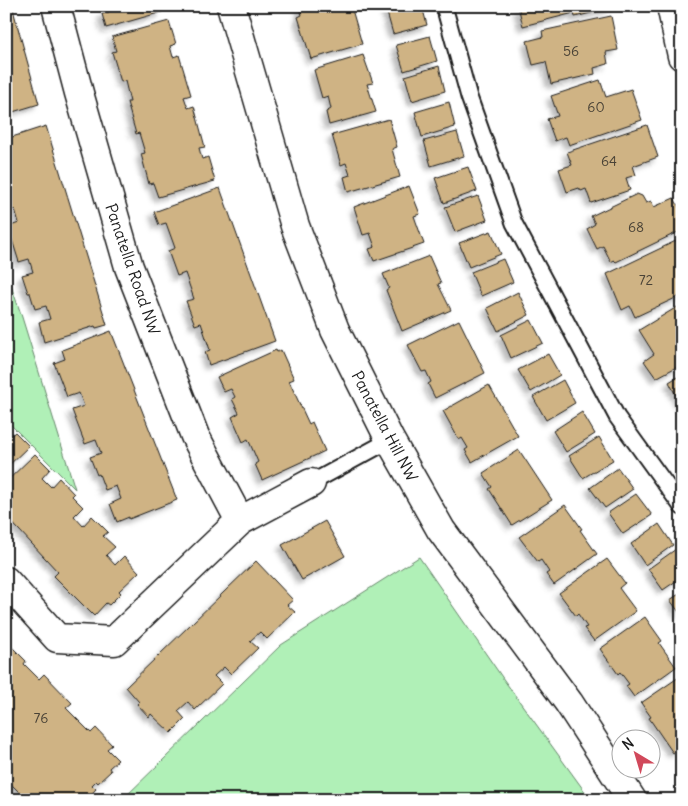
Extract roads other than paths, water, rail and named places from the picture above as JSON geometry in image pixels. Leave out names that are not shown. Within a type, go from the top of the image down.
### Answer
[{"type":"street","name":"Panatella Road NW","points":[[56,6],[129,267],[194,436],[240,521]]},
{"type":"street","name":"Panatella Hill NW","points":[[231,6],[295,226],[335,330],[390,440],[441,530],[569,703],[632,800]]},
{"type":"street","points":[[671,6],[682,56]]},
{"type":"street","points":[[6,581],[57,638],[114,641],[240,521],[311,483]]},
{"type":"lane","points":[[444,6],[469,97],[514,223],[617,417],[682,507]]},
{"type":"lane","points":[[311,483],[390,440]]}]
